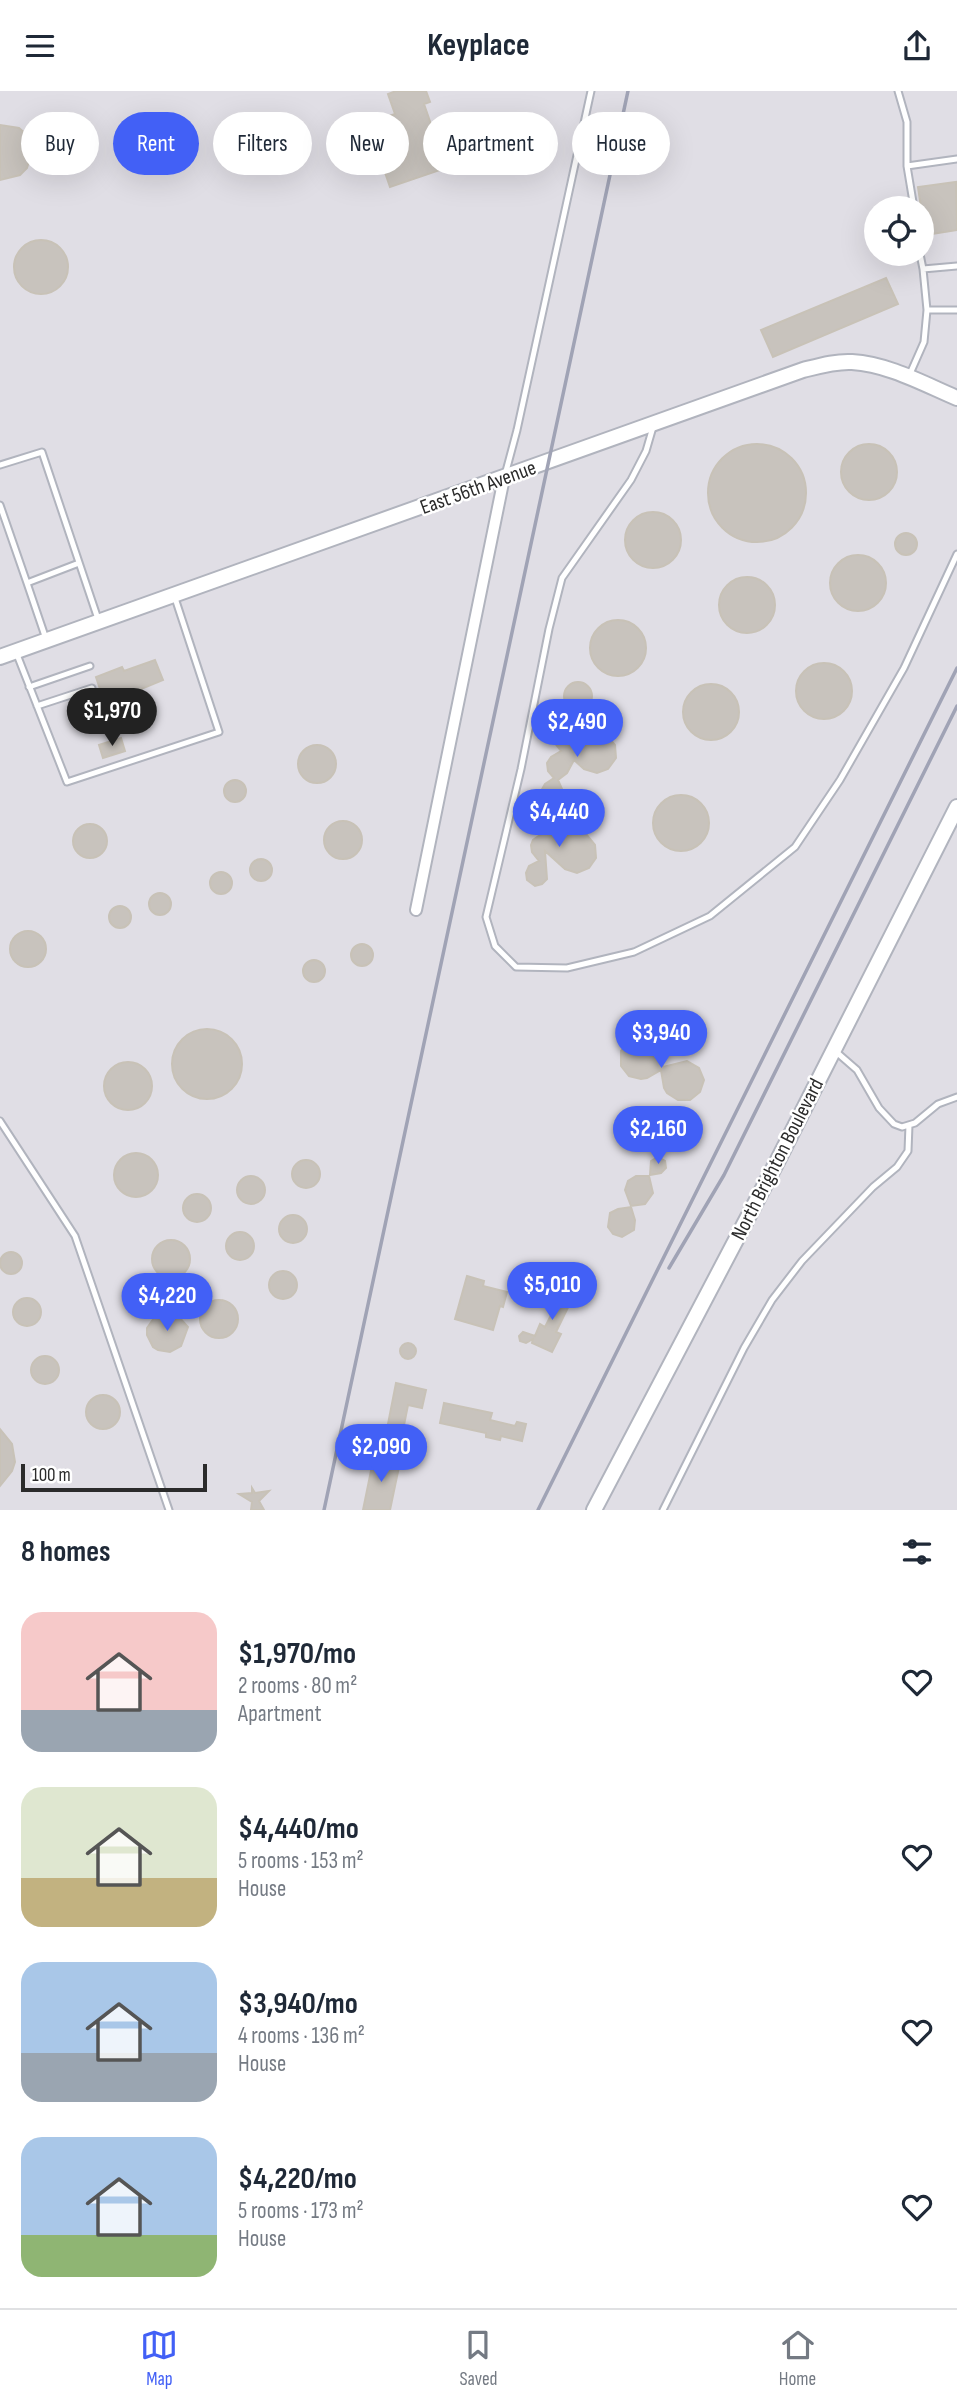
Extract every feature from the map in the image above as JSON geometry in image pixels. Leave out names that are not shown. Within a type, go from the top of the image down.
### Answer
[{"type":"main road","name":"East 56th Avenue","points":[[0,657],[786,376],[832,363],[870,364],[957,398]]},
{"type":"main road","name":"North Brighton Boulevard","points":[[594,1510],[834,1050],[957,807]]},
{"type":"street","points":[[416,911],[505,478]]},
{"type":"lane","points":[[505,478],[590,91]]},
{"type":"lane","points":[[898,91],[907,122],[907,166],[912,196]]},
{"type":"lane","points":[[907,166],[957,159]]},
{"type":"lane","points":[[908,378],[925,342],[927,310],[922,266]]},
{"type":"lane","points":[[923,269],[957,266]]},
{"type":"lane","points":[[927,310],[957,310]]},
{"type":"lane","points":[[654,424],[646,451],[631,480],[562,578],[549,629],[521,769],[486,918],[495,946],[516,967],[567,968],[635,953],[710,916],[795,847],[840,780],[904,668],[957,554]]},
{"type":"lane","points":[[0,465],[42,451],[99,622]]},
{"type":"lane","points":[[0,505],[47,640]]},
{"type":"lane","points":[[27,583],[79,563]]},
{"type":"lane","points":[[16,652],[67,782],[219,732],[174,595]]},
{"type":"lane","points":[[29,687],[90,666]]},
{"type":"lane","points":[[37,706],[92,688]]},
{"type":"lane","points":[[834,1050],[857,1070],[887,1119],[902,1127],[925,1116],[938,1104],[957,1097]]},
{"type":"lane","points":[[0,1121],[75,1236],[169,1510]]},
{"type":"lane","points":[[663,1510],[744,1349],[772,1300],[802,1261],[873,1187],[897,1167],[908,1151],[909,1125]]},
{"type":"shaded area","points":[[0,91],[957,91],[957,1510],[0,1510]]},
{"type":"building","points":[[396,91],[426,91],[430,102],[424,104],[427,112],[423,112],[423,175],[425,175],[390,187],[386,175],[409,175],[409,112],[394,112],[388,94]]},
{"type":"building","points":[[0,125],[19,128],[21,174],[0,180]]},
{"type":"building","points":[[956,182],[957,230],[934,234],[934,196],[919,196],[918,187]]},
{"type":"building","points":[[46,240],[56,244],[64,252],[68,267],[64,282],[56,290],[36,294],[26,290],[18,282],[14,262],[18,252],[26,244]]},
{"type":"building","points":[[886,278],[898,304],[773,357],[761,330]]},
{"type":"building","points":[[757,444],[776,448],[792,458],[802,474],[806,493],[802,512],[792,528],[776,538],[757,542],[738,538],[722,528],[712,512],[708,493],[712,474],[722,458],[738,448]]},
{"type":"building","points":[[863,444],[875,444],[885,448],[893,456],[897,472],[893,488],[885,496],[875,500],[863,500],[853,496],[845,488],[841,478],[841,466],[845,456],[853,448]]},
{"type":"building","points":[[647,512],[659,512],[669,516],[677,524],[681,540],[677,556],[669,564],[659,568],[647,568],[637,564],[629,556],[625,546],[625,534],[629,524],[637,516]]},
{"type":"building","points":[[906,533],[914,536],[917,544],[914,552],[906,555],[898,552],[895,544],[898,536]]},
{"type":"building","points":[[852,555],[864,555],[874,559],[882,567],[886,583],[882,599],[874,607],[864,611],[852,611],[842,607],[834,599],[830,589],[830,577],[834,567],[842,559]]},
{"type":"building","points":[[741,577],[753,577],[763,581],[771,589],[775,605],[771,621],[763,629],[753,633],[741,633],[731,629],[723,621],[719,611],[719,599],[723,589],[731,581]]},
{"type":"building","points":[[612,620],[624,620],[634,624],[642,632],[646,648],[642,664],[634,672],[624,676],[612,676],[602,672],[594,664],[590,654],[590,642],[594,632],[602,624]]},
{"type":"building","points":[[155,660],[163,680],[105,704],[96,677],[122,667],[124,671]]},
{"type":"building","points":[[818,663],[830,663],[840,667],[848,675],[852,691],[848,707],[840,715],[830,719],[818,719],[808,715],[800,707],[796,697],[796,685],[800,675],[808,667]]},
{"type":"building","points":[[578,682],[588,686],[592,696],[588,706],[578,710],[568,706],[564,696],[568,686]]},
{"type":"building","points":[[705,684],[717,684],[727,688],[735,696],[739,712],[735,728],[727,736],[717,740],[705,740],[695,736],[687,728],[683,718],[683,706],[687,696],[695,688]]},
{"type":"building","points":[[563,726],[570,728],[578,741],[592,732],[606,735],[615,745],[616,758],[608,769],[597,773],[584,769],[574,760],[567,773],[558,780],[562,796],[550,808],[542,798],[541,791],[545,784],[554,778],[548,771],[547,763],[561,751],[554,742],[553,735]]},
{"type":"building","points":[[121,738],[125,751],[103,758],[99,745]]},
{"type":"building","points":[[317,745],[330,751],[336,764],[330,777],[317,783],[304,777],[298,764],[304,751]]},
{"type":"building","points":[[235,780],[243,783],[246,791],[243,799],[235,802],[227,799],[224,791],[227,783]]},
{"type":"building","points":[[675,795],[687,795],[697,799],[705,807],[709,823],[705,839],[697,847],[687,851],[675,851],[665,847],[657,839],[653,829],[653,817],[657,807],[665,799]]},
{"type":"building","points":[[548,807],[557,817],[554,839],[573,832],[586,834],[595,845],[596,858],[589,868],[577,873],[565,869],[545,851],[547,879],[535,886],[527,880],[526,873],[529,866],[539,861],[532,852],[531,845],[533,840],[543,833],[536,822],[537,815]]},
{"type":"building","points":[[343,821],[356,827],[362,840],[356,853],[343,859],[330,853],[324,840],[330,827]]},
{"type":"building","points":[[90,824],[102,829],[107,841],[102,853],[90,858],[78,853],[73,841],[78,829]]},
{"type":"building","points":[[261,859],[269,862],[272,870],[269,878],[261,881],[253,878],[250,870],[253,862]]},
{"type":"building","points":[[221,872],[229,875],[232,883],[229,891],[221,894],[213,891],[210,883],[213,875]]},
{"type":"building","points":[[160,893],[168,896],[171,904],[168,912],[160,915],[152,912],[149,904],[152,896]]},
{"type":"building","points":[[120,906],[128,909],[131,917],[128,925],[120,928],[112,925],[109,917],[112,909]]},
{"type":"building","points":[[28,931],[40,937],[46,949],[40,961],[28,967],[16,961],[10,949],[16,937]]},
{"type":"building","points":[[362,944],[370,947],[373,955],[370,963],[362,966],[354,963],[351,955],[354,947]]},
{"type":"building","points":[[314,960],[322,963],[325,971],[322,979],[314,982],[306,979],[303,971],[306,963]]},
{"type":"building","points":[[214,1029],[227,1035],[236,1044],[240,1050],[240,1078],[232,1089],[221,1097],[200,1099],[182,1089],[174,1078],[172,1057],[182,1039],[193,1031]]},
{"type":"building","points":[[637,1038],[656,1045],[663,1067],[687,1061],[699,1068],[704,1080],[700,1092],[690,1100],[678,1100],[664,1088],[661,1070],[647,1078],[629,1076],[621,1066],[621,1051]]},
{"type":"building","points":[[128,1062],[145,1069],[152,1086],[145,1103],[128,1110],[111,1103],[104,1086],[111,1069]]},
{"type":"building","points":[[136,1153],[152,1159],[158,1175],[152,1191],[136,1197],[120,1191],[114,1175],[120,1159]]},
{"type":"building","points":[[658,1157],[665,1161],[666,1168],[661,1173],[650,1175],[651,1161]]},
{"type":"building","points":[[306,1160],[316,1164],[320,1174],[316,1184],[306,1188],[296,1184],[292,1174],[296,1164]]},
{"type":"building","points":[[251,1176],[261,1180],[265,1190],[261,1200],[251,1204],[241,1200],[237,1190],[241,1180]]},
{"type":"building","points":[[636,1176],[649,1176],[653,1193],[645,1204],[631,1206],[625,1190],[628,1181]]},
{"type":"building","points":[[197,1194],[207,1198],[211,1208],[207,1218],[197,1222],[187,1218],[183,1208],[187,1198]]},
{"type":"building","points":[[631,1207],[635,1220],[634,1230],[622,1237],[613,1234],[608,1227],[610,1213]]},
{"type":"building","points":[[293,1215],[303,1219],[307,1229],[303,1239],[293,1243],[283,1239],[279,1229],[283,1219]]},
{"type":"building","points":[[240,1232],[250,1236],[254,1246],[250,1256],[240,1260],[230,1256],[226,1246],[230,1236]]},
{"type":"building","points":[[171,1240],[185,1245],[190,1259],[185,1273],[171,1278],[157,1273],[152,1259],[157,1245]]},
{"type":"building","points":[[11,1252],[19,1255],[22,1263],[19,1271],[11,1274],[3,1271],[0,1263],[3,1255]]},
{"type":"building","points":[[283,1271],[293,1275],[297,1285],[293,1295],[283,1299],[273,1295],[269,1285],[273,1275]]},
{"type":"building","points":[[467,1276],[484,1281],[483,1286],[507,1292],[493,1330],[455,1319]]},
{"type":"building","points":[[568,1282],[578,1287],[556,1332],[561,1334],[552,1352],[532,1343],[533,1339],[526,1343],[520,1341],[519,1336],[523,1332],[535,1336],[540,1324],[545,1327]]},
{"type":"building","points":[[27,1298],[37,1302],[41,1312],[37,1322],[27,1326],[17,1322],[13,1312],[17,1302]]},
{"type":"building","points":[[219,1300],[233,1305],[238,1319],[233,1333],[219,1338],[205,1333],[200,1319],[205,1305]]},
{"type":"building","points":[[166,1313],[179,1317],[188,1327],[181,1346],[170,1352],[153,1347],[147,1335],[147,1328],[154,1318]]},
{"type":"building","points":[[405,1343],[411,1343],[416,1351],[414,1357],[405,1359],[400,1354],[400,1348]]},
{"type":"building","points":[[45,1356],[55,1360],[59,1370],[55,1380],[45,1384],[35,1380],[31,1370],[35,1360]]},
{"type":"building","points":[[396,1383],[426,1390],[422,1408],[408,1405],[404,1425],[398,1431],[388,1424]]},
{"type":"building","points":[[103,1395],[115,1400],[120,1412],[115,1424],[103,1429],[91,1424],[86,1412],[91,1400]]},
{"type":"building","points":[[444,1403],[492,1413],[490,1420],[515,1426],[517,1422],[526,1424],[522,1441],[501,1436],[500,1440],[486,1437],[486,1433],[440,1423]]},
{"type":"building","points":[[0,1429],[12,1444],[15,1462],[12,1471],[0,1486]]},
{"type":"building","points":[[374,1456],[400,1462],[390,1510],[363,1510]]},
{"type":"building","points":[[252,1488],[255,1493],[269,1491],[259,1501],[264,1510],[251,1510],[252,1502],[239,1494],[252,1493]]},
{"type":"railway","points":[[324,1510],[628,91]]},
{"type":"railway","points":[[538,1510],[957,668]]},
{"type":"railway","points":[[669,1268],[724,1175],[957,706]]}]
